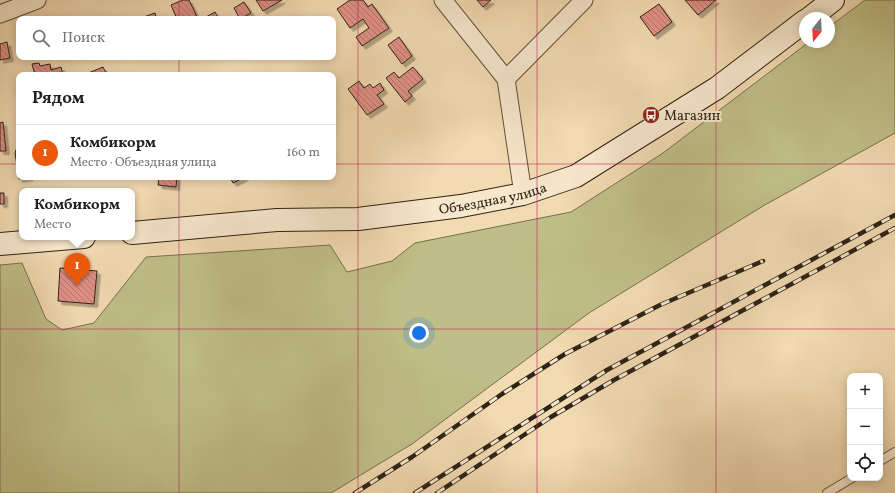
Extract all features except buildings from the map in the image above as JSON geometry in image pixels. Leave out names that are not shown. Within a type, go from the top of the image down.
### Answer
[{"type":"street","points":[[0,14],[37,0]]},
{"type":"street","points":[[443,0],[506,80],[523,194]]},
{"type":"street","points":[[506,80],[584,0]]},
{"type":"street","points":[[818,12],[833,0]]},
{"type":"street","name":"Объездная улица","points":[[135,233],[277,220],[358,219],[461,206],[523,194],[576,176],[717,88],[799,26]]},
{"type":"street","points":[[0,244],[48,240]]},
{"type":"lane","points":[[883,459],[895,452]]},
{"type":"lane","points":[[827,493],[847,481]]},
{"type":"shaded area","points":[[865,0],[895,0],[895,133],[763,206],[589,313],[412,444],[331,493],[0,493],[0,265],[22,263],[46,319],[62,330],[94,323],[146,257],[330,245],[347,272],[392,261],[415,243],[571,212],[663,153],[801,48],[835,48],[835,22]]},
{"type":"railway","points":[[415,493],[607,370],[895,215]]},
{"type":"railway","points":[[437,493],[551,417],[614,380],[895,228]]},
{"type":"railway","points":[[355,493],[412,457],[502,394],[565,354],[660,305],[763,261]]},
{"type":"place","name":"Магазин","points":[[651,115]]},
{"type":"place","name":"Комбикорм","points":[[77,286]]}]
